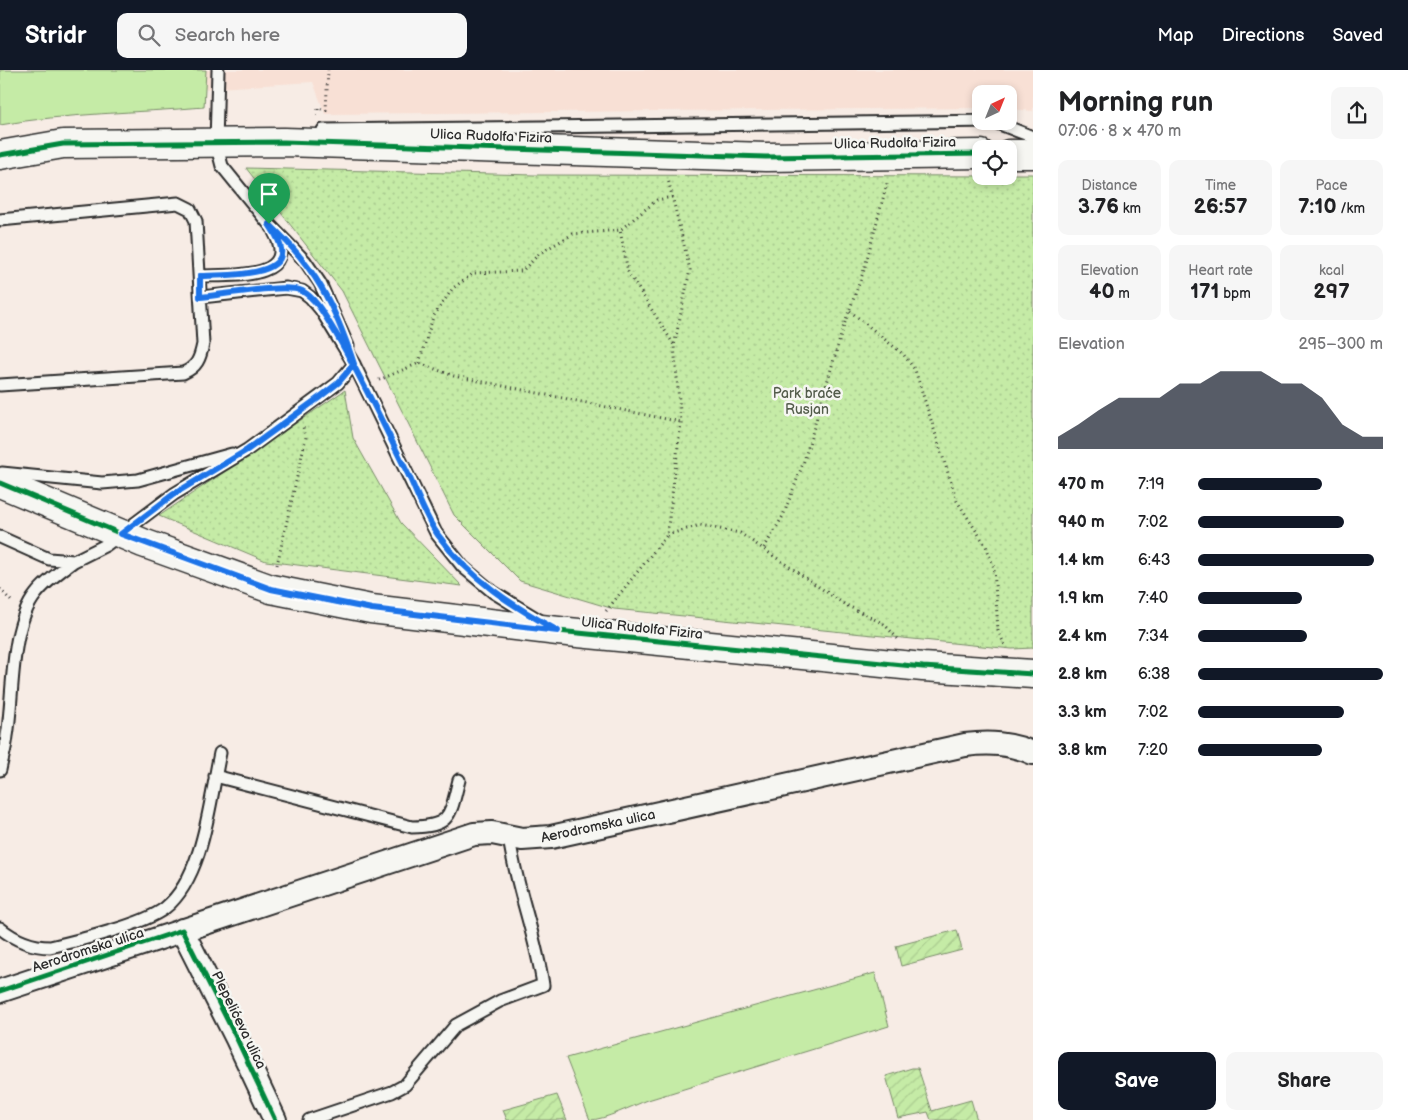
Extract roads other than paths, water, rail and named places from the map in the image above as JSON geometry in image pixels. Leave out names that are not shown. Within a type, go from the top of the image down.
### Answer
[{"type":"street","name":"Ulica Rudolfa Fizira","points":[[0,156],[62,144],[284,142],[766,157],[897,153],[972,154]]},
{"type":"street","points":[[1017,154],[1033,154]]},
{"type":"street","name":"Ulica Rudolfa Fizira","points":[[0,483],[121,534],[271,589],[372,609],[558,631],[923,667],[1027,674]]},
{"type":"street","name":"Aerodromska ulica","points":[[0,991],[468,836],[484,833],[534,840],[551,837],[965,745],[988,742],[1007,744],[1033,753]]},
{"type":"street","name":"Plepelićeva ulica","points":[[182,930],[275,1120]]},
{"type":"lane","points":[[218,70],[216,144],[222,166],[269,224],[294,247],[320,283],[343,330],[354,364]]},
{"type":"lane","points":[[284,142],[316,130],[992,121],[1033,136]]},
{"type":"lane","points":[[0,220],[178,203],[190,209],[196,221],[203,344],[200,359],[192,369],[183,373],[0,385]]},
{"type":"lane","points":[[200,276],[248,274],[276,264],[281,257],[282,250],[269,224]]},
{"type":"lane","points":[[200,297],[286,288],[302,291],[321,310],[354,364],[436,533],[463,566],[493,592],[523,612],[558,631]]},
{"type":"lane","points":[[0,770],[7,737],[17,649],[26,612],[34,595],[74,561],[106,545],[174,494],[247,450],[299,413],[338,383],[354,364]]},
{"type":"lane","points":[[0,473],[102,483],[138,480],[247,450]]},
{"type":"lane","points":[[0,537],[20,548],[49,559],[74,561]]},
{"type":"lane","points":[[0,928],[23,942],[37,947],[50,947],[149,917],[164,908],[173,900],[192,870],[220,753]]},
{"type":"lane","points":[[215,776],[412,827],[432,827],[442,822],[450,813],[459,780]]},
{"type":"lane","points":[[309,1120],[392,1092],[405,1085],[456,1025],[500,1001],[543,985],[540,961],[513,870],[509,837]]},
{"type":"park label","name":"Park braće Rusjan","points":[[807,402]]}]
